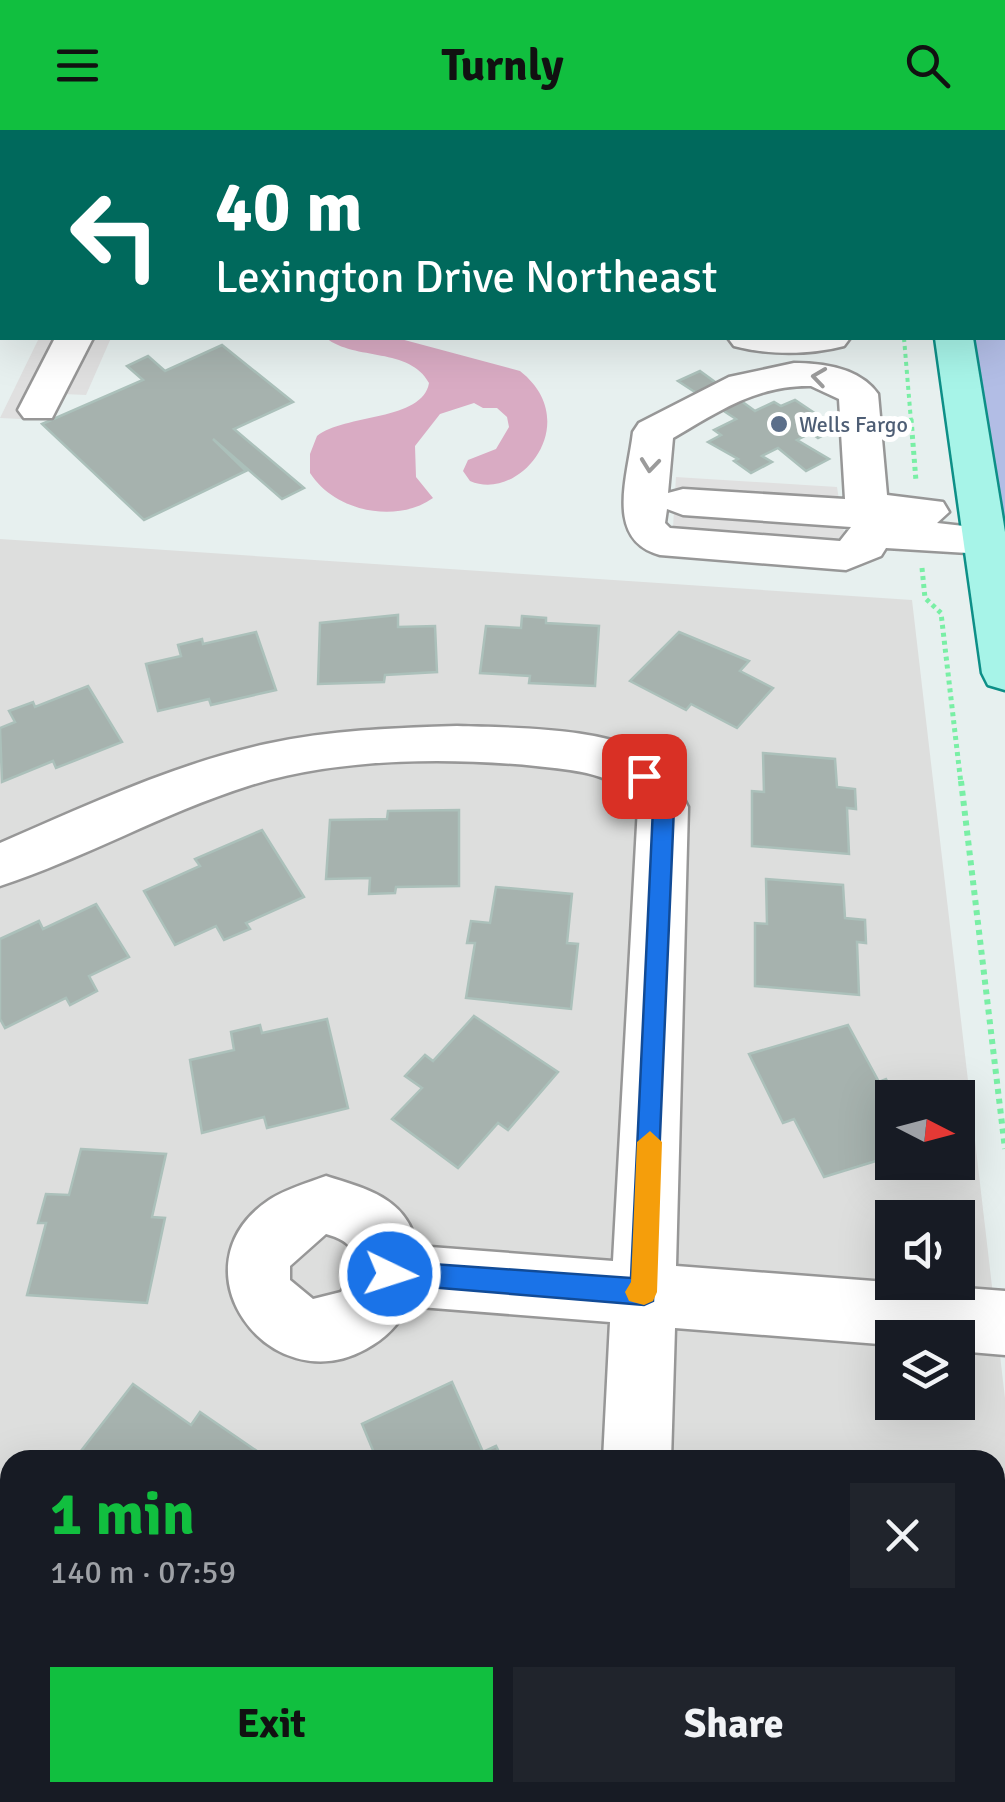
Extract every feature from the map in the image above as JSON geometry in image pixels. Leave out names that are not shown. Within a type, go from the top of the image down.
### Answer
[{"type":"main road","points":[[954,340],[1005,673]]},
{"type":"street","points":[[38,410],[73,340]]},
{"type":"street","points":[[791,340],[819,340]]},
{"type":"street","points":[[803,374],[845,383],[858,394],[868,518],[866,546],[846,556],[672,545],[649,534],[644,522],[653,432],[759,378],[803,374]]},
{"type":"street","points":[[682,502],[982,528]]},
{"type":"street","points":[[0,866],[100,822],[261,763],[330,749],[467,745],[580,751],[644,776],[664,807],[637,1450]]},
{"type":"street","points":[[390,1274],[1005,1323]]},
{"type":"path","points":[[904,340],[916,486]]},
{"type":"path","points":[[922,564],[924,598],[941,613],[1005,1149]]},
{"type":"shaded area","points":[[38,340],[110,340],[86,395],[63,394],[56,409],[41,420],[0,418]]},
{"type":"shaded area","points":[[329,340],[404,340],[520,371],[539,391],[547,413],[546,434],[538,453],[525,469],[508,480],[489,485],[470,481],[463,471],[468,460],[496,449],[509,427],[507,417],[497,408],[474,403],[440,414],[415,446],[416,477],[433,498],[402,511],[385,512],[350,505],[335,497],[310,473],[310,454],[317,436],[413,404],[424,395],[429,383],[409,364]]},
{"type":"shaded area","points":[[954,340],[1005,340],[1005,673]]},
{"type":"shaded area","points":[[676,477],[837,487],[845,539],[673,528]]},
{"type":"shaded area","points":[[0,539],[912,600],[968,1080],[875,1080],[875,1180],[975,1180],[975,1141],[1005,1398],[1005,1450],[0,1450]]},
{"type":"building","points":[[222,345],[293,402],[234,429],[304,488],[282,499],[213,439],[246,471],[144,520],[42,424],[143,380],[127,366],[148,356],[165,371]]},
{"type":"building","name":"Wells Fargo","points":[[700,371],[755,411],[774,402],[781,406],[795,400],[837,428],[818,438],[811,433],[797,440],[829,459],[806,471],[778,448],[762,456],[772,462],[751,473],[734,461],[738,459],[708,442],[721,435],[714,430],[736,419],[678,381]]},
{"type":"building","points":[[398,615],[398,627],[435,626],[437,672],[385,675],[384,682],[318,684],[320,623]]},
{"type":"building","points":[[522,616],[546,618],[546,623],[599,626],[595,686],[529,683],[530,676],[480,673],[486,626],[521,628]]},
{"type":"building","points":[[256,632],[276,690],[211,705],[209,699],[158,711],[146,664],[181,656],[178,645],[202,639],[203,644]]},
{"type":"building","points":[[679,632],[749,661],[740,671],[773,688],[737,728],[691,704],[686,710],[630,681]]},
{"type":"building","points":[[88,686],[122,742],[56,768],[53,761],[2,782],[0,728],[15,722],[9,711],[33,702],[35,707]]},
{"type":"building","points":[[763,753],[835,759],[837,787],[855,789],[856,809],[847,808],[849,854],[752,846],[752,791],[764,792]]},
{"type":"building","points":[[459,810],[459,886],[396,887],[395,893],[369,894],[370,878],[326,879],[330,820],[387,819],[388,811]]},
{"type":"building","points":[[262,830],[304,897],[246,923],[250,929],[224,940],[216,926],[175,945],[144,891],[200,866],[195,859]]},
{"type":"building","points":[[766,879],[843,885],[845,918],[865,920],[866,943],[857,942],[859,995],[755,986],[755,923],[767,924]]},
{"type":"building","points":[[496,887],[572,894],[567,943],[578,944],[571,1009],[466,998],[475,943],[467,943],[471,921],[490,923]]},
{"type":"building","points":[[96,904],[129,957],[89,976],[97,991],[70,1005],[66,998],[5,1028],[0,1019],[0,939],[39,921],[43,929]]},
{"type":"building","points":[[474,1016],[558,1072],[508,1130],[498,1123],[458,1168],[392,1119],[422,1088],[405,1076],[425,1055],[433,1061]]},
{"type":"building","points":[[327,1019],[348,1108],[267,1128],[264,1117],[202,1133],[190,1060],[234,1050],[231,1032],[260,1025],[262,1033]]},
{"type":"building","points":[[848,1025],[878,1080],[875,1161],[824,1177],[794,1119],[783,1123],[749,1054]]},
{"type":"building","points":[[81,1149],[166,1154],[152,1217],[165,1218],[147,1303],[27,1295],[46,1223],[38,1223],[46,1194],[69,1195]]},
{"type":"building","points":[[452,1382],[482,1450],[373,1450],[362,1424]]},
{"type":"building","points":[[133,1384],[191,1425],[200,1412],[255,1450],[82,1450]]},
{"type":"slow traffic","points":[[638,1292],[644,1292],[650,1142]]},
{"type":"place","name":"Wells Fargo","points":[[779,424]]},
{"type":"route","points":[[390,1274],[644,1292],[664,807],[644,776]]}]
